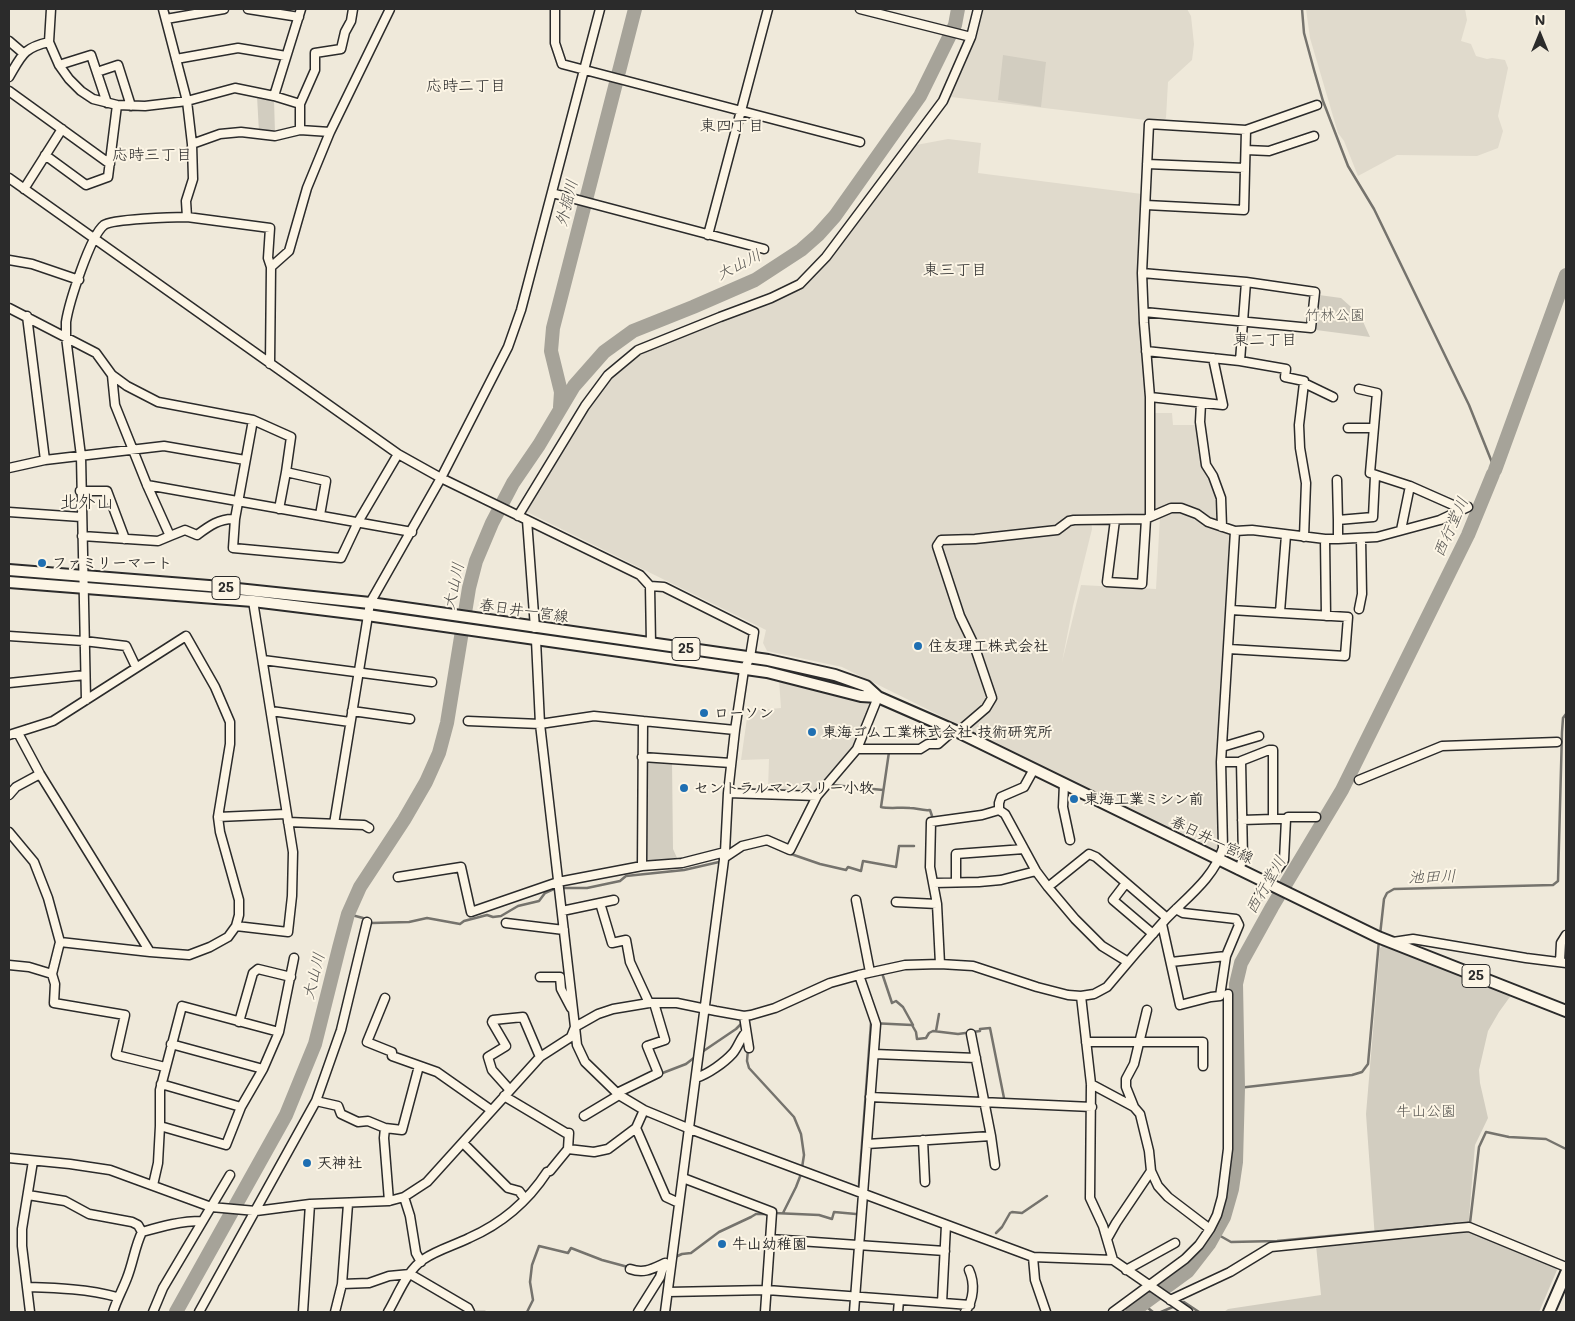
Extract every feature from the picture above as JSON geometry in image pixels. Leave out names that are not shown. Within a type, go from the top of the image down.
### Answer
[{"type":"main road","name":"春日井一宮線","points":[[9,570],[253,590],[370,603],[535,628],[750,657],[835,675],[866,686],[878,697],[956,731],[1385,940],[1566,1010]]},
{"type":"main road","name":"春日井一宮線","points":[[9,582],[253,601],[367,615],[767,672],[861,696],[878,697]]},
{"type":"main road","points":[[1549,1312],[1566,1273]]},
{"type":"street","points":[[50,9],[49,42],[59,65],[69,79],[81,91],[93,99],[117,105],[145,106],[187,101],[234,88],[274,96],[300,104]]},
{"type":"street","points":[[163,9],[187,101],[192,144],[193,178],[186,201],[187,217]]},
{"type":"street","points":[[166,19],[224,9]]},
{"type":"street","points":[[248,9],[300,13],[274,96]]},
{"type":"street","points":[[300,130],[300,104],[315,70],[315,54],[341,49],[345,32],[351,21],[353,9]]},
{"type":"street","points":[[271,267],[289,251],[307,188],[330,132],[390,9]]},
{"type":"street","points":[[555,9],[555,43],[562,64],[860,142]]},
{"type":"street","points":[[334,824],[370,603],[412,532],[508,347],[521,310],[600,9]]},
{"type":"street","points":[[708,235],[768,9]]},
{"type":"street","points":[[860,9],[971,38]]},
{"type":"street","points":[[516,515],[585,406],[608,376],[638,350],[771,298],[800,284],[826,258],[943,101],[971,38],[978,9]]},
{"type":"street","points":[[9,41],[23,53]]},
{"type":"street","points":[[9,77],[23,53],[37,45],[49,42]]},
{"type":"street","points":[[176,59],[238,48],[286,56]]},
{"type":"street","points":[[59,65],[91,55],[107,103]]},
{"type":"street","points":[[97,72],[118,65],[131,106]]},
{"type":"street","points":[[9,90],[110,164]]},
{"type":"street","points":[[45,155],[86,184],[108,177],[117,105]]},
{"type":"street","points":[[1115,520],[1107,582],[1142,584],[1148,518],[1150,397],[1142,272],[1148,164],[1148,124],[1246,130],[1317,105]]},
{"type":"street","points":[[24,189],[62,129]]},
{"type":"street","points":[[192,144],[220,134],[241,132],[275,136],[300,130],[330,132]]},
{"type":"street","points":[[1146,205],[1244,210],[1246,130]]},
{"type":"street","points":[[1246,150],[1269,151],[1314,136]]},
{"type":"street","points":[[1148,164],[1245,168]]},
{"type":"street","points":[[9,178],[398,454],[441,478],[640,575],[650,586],[651,644]]},
{"type":"street","points":[[552,193],[764,249]]},
{"type":"street","points":[[86,700],[80,456],[66,337],[66,322],[94,238],[104,225],[113,221],[187,217],[270,228],[268,258],[271,267],[270,364]]},
{"type":"street","points":[[9,260],[32,264],[79,280]]},
{"type":"street","points":[[1142,272],[1246,282],[1315,292],[1311,328],[1144,312]]},
{"type":"street","points":[[1240,361],[1246,282]]},
{"type":"street","points":[[9,308],[96,353],[112,376],[126,386],[158,402],[253,420],[291,437],[279,509]]},
{"type":"street","points":[[27,316],[45,460]]},
{"type":"street","points":[[1146,351],[1240,361],[1286,369],[1285,377],[1304,381],[1304,383],[1333,397]]},
{"type":"street","points":[[1150,397],[1223,405],[1213,358]]},
{"type":"street","points":[[112,376],[115,404],[147,485],[170,536]]},
{"type":"street","points":[[1304,383],[1299,425],[1300,448],[1306,483],[1304,537]]},
{"type":"street","points":[[857,749],[920,749],[928,744],[938,744],[986,708],[992,698],[974,645],[960,616],[937,546],[941,540],[1057,530],[1069,521],[1074,520],[1148,518],[1171,508],[1181,508],[1196,514],[1208,522],[1235,531],[1252,530],[1325,539],[1362,538],[1440,520],[1465,508],[1410,486],[1370,473],[1377,393],[1359,389]]},
{"type":"street","points":[[1201,403],[1200,422],[1206,465],[1213,476],[1221,498],[1222,527]]},
{"type":"street","points":[[253,420],[235,519],[233,548],[341,558],[358,522],[398,454]]},
{"type":"street","points":[[1348,428],[1373,428]]},
{"type":"street","points":[[9,465],[164,446],[245,460]]},
{"type":"street","points":[[286,472],[326,482],[320,515]]},
{"type":"street","points":[[1338,520],[1373,517],[1375,476]]},
{"type":"street","points":[[1337,480],[1338,539]]},
{"type":"street","points":[[147,485],[412,532]]},
{"type":"street","points":[[1402,530],[1410,486]]},
{"type":"street","points":[[80,491],[107,491],[126,539]]},
{"type":"street","points":[[9,512],[81,517]]},
{"type":"street","points":[[82,536],[158,541],[185,530],[197,535],[225,518],[235,519]]},
{"type":"street","points":[[527,520],[535,628]]},
{"type":"street","points":[[9,1158],[110,1170],[211,1207],[256,1211],[310,1204],[389,1201],[404,1197],[427,1182],[509,1089],[540,1057],[571,1036],[575,1027],[598,1014],[612,1009],[651,1003],[677,1003],[744,1016],[774,1008],[830,983],[905,965],[940,964],[973,966],[1037,987],[1081,996],[1094,994],[1107,987],[1164,921],[1198,888],[1220,861],[1223,848],[1221,762],[1235,531]]},
{"type":"street","points":[[1280,612],[1286,535]]},
{"type":"street","points":[[1359,609],[1362,594],[1362,538]]},
{"type":"street","points":[[1325,539],[1326,616]]},
{"type":"street","points":[[650,586],[664,587],[754,632],[750,657],[744,670],[735,730],[728,793],[725,855],[690,1129],[668,1263],[668,1292],[665,1312]]},
{"type":"street","points":[[236,926],[288,932],[292,896],[293,852],[253,601]]},
{"type":"street","points":[[1229,649],[1345,656],[1348,617],[1231,610]]},
{"type":"street","points":[[9,636],[126,646],[136,667]]},
{"type":"street","points":[[9,735],[53,721],[186,636],[215,687],[230,722],[230,744],[218,818],[220,832],[239,900],[239,915],[236,926],[228,937],[210,947],[189,955],[60,942]]},
{"type":"street","points":[[536,640],[540,724],[558,882],[577,1045],[585,1062],[618,1094],[644,1110],[690,1129],[1034,1257],[1113,1260],[1183,1311]]},
{"type":"street","points":[[263,660],[432,682]]},
{"type":"street","points":[[9,683],[85,675]]},
{"type":"street","points":[[398,876],[461,867],[471,912],[558,882],[642,866],[682,863],[725,855],[742,846],[767,840],[790,850],[818,796],[857,749],[878,697]]},
{"type":"street","points":[[271,711],[350,722]]},
{"type":"street","points":[[352,712],[410,719]]},
{"type":"street","points":[[468,720],[540,724],[594,716],[735,730]]},
{"type":"street","points":[[642,866],[643,721]]},
{"type":"street","points":[[18,733],[40,774],[150,952]]},
{"type":"street","points":[[1222,747],[1259,736]]},
{"type":"street","points":[[1359,780],[1442,746],[1557,742]]},
{"type":"street","points":[[1221,762],[1241,762],[1273,750],[1273,819]]},
{"type":"street","points":[[642,757],[731,762]]},
{"type":"street","points":[[1239,870],[1243,858],[1241,762]]},
{"type":"street","points":[[1034,769],[1024,787],[1001,797],[998,803],[999,810],[1005,814],[1036,871],[1075,919],[1102,946],[1128,962]]},
{"type":"street","points":[[9,795],[16,787],[40,774]]},
{"type":"street","points":[[1064,784],[1063,807],[1070,840]]},
{"type":"street","points":[[728,793],[818,796]]},
{"type":"street","points":[[940,964],[937,904],[930,867],[931,822],[982,815],[999,810]]},
{"type":"street","points":[[218,818],[286,814]]},
{"type":"street","points":[[1242,820],[1316,817]]},
{"type":"street","points":[[1254,904],[1269,885],[1284,860],[1286,819]]},
{"type":"street","points":[[288,822],[364,825],[370,828]]},
{"type":"street","points":[[9,832],[34,862],[48,898],[60,942],[52,974],[55,984],[54,1004],[125,1015],[116,1055],[165,1067]]},
{"type":"street","points":[[956,881],[956,854],[1024,849]]},
{"type":"street","points":[[1048,887],[1089,854],[1096,857],[1126,883],[1164,921],[1180,1005],[1220,996],[1226,956],[1238,925],[1236,919],[1183,913],[1176,909]]},
{"type":"street","points":[[933,883],[1001,880],[1036,871]]},
{"type":"street","points":[[1126,883],[1113,900],[1153,934]]},
{"type":"street","points":[[562,912],[614,900]]},
{"type":"street","points":[[856,900],[870,972]]},
{"type":"street","points":[[896,902],[937,904]]},
{"type":"street","points":[[584,1116],[618,1094],[658,1073],[648,1046],[665,1040],[651,1003],[630,962],[626,940],[612,943],[600,903]]},
{"type":"street","points":[[199,1312],[316,1101],[341,1030],[367,922]]},
{"type":"street","points":[[506,923],[564,930]]},
{"type":"street","points":[[1385,940],[1413,939],[1563,963],[1561,942],[1566,935]]},
{"type":"street","points":[[1171,962],[1226,956]]},
{"type":"street","points":[[160,1126],[226,1145],[241,1107],[263,1069],[278,1032],[294,958]]},
{"type":"street","points":[[9,965],[29,967],[52,974]]},
{"type":"street","points":[[239,1022],[253,973],[258,969],[291,978]]},
{"type":"street","points":[[854,1312],[876,1024],[859,975]]},
{"type":"street","points":[[540,977],[560,978],[561,989],[573,1011]]},
{"type":"street","points":[[1113,1312],[1185,1259],[1210,1229],[1222,1197],[1228,1149],[1228,994]]},
{"type":"street","points":[[1081,996],[1091,1084],[1090,1198],[1103,1226],[1113,1260]]},
{"type":"street","points":[[385,998],[367,1042],[392,1052],[392,1056],[437,1072],[491,1110]]},
{"type":"street","points":[[153,1185],[158,1163],[161,1084],[182,1006],[278,1032]]},
{"type":"street","points":[[1147,1010],[1131,1071],[1126,1079],[1126,1087],[1134,1106],[1140,1114],[1145,1129],[1151,1171],[1158,1186],[1168,1197],[1210,1229]]},
{"type":"street","points":[[744,1016],[749,1048]]},
{"type":"street","points":[[509,1089],[492,1070],[488,1057],[506,1046],[492,1022],[493,1020],[523,1017],[540,1057]]},
{"type":"street","points":[[696,1078],[734,1052],[740,1039],[746,1032]]},
{"type":"street","points":[[971,1034],[995,1165]]},
{"type":"street","points":[[1086,1042],[1203,1042],[1203,1066]]},
{"type":"street","points":[[171,1044],[263,1069]]},
{"type":"street","points":[[874,1054],[976,1058]]},
{"type":"street","points":[[316,1101],[338,1106],[341,1114],[358,1122],[368,1121],[385,1128],[402,1130],[419,1066]]},
{"type":"street","points":[[161,1084],[241,1107]]},
{"type":"street","points":[[1091,1084],[1134,1106]]},
{"type":"street","points":[[388,1312],[410,1274],[421,1262],[431,1255],[472,1237],[500,1221],[535,1190],[547,1172],[550,1171],[568,1148],[569,1133],[504,1096]]},
{"type":"street","points":[[870,1097],[1092,1107]]},
{"type":"street","points":[[568,1148],[601,1151],[616,1144],[636,1128],[644,1110]]},
{"type":"street","points":[[385,1128],[384,1138],[389,1201]]},
{"type":"street","points":[[636,1128],[666,1197],[679,1203]]},
{"type":"street","points":[[866,1144],[991,1136]]},
{"type":"street","points":[[923,1140],[925,1182]]},
{"type":"street","points":[[463,1143],[508,1188],[519,1191],[525,1199]]},
{"type":"street","points":[[30,1312],[22,1246],[22,1229],[33,1161]]},
{"type":"street","points":[[1107,1239],[1151,1171]]},
{"type":"street","points":[[152,1312],[163,1288],[230,1174]]},
{"type":"street","points":[[683,1178],[772,1212],[765,1312]]},
{"type":"street","points":[[28,1195],[65,1201],[89,1214],[132,1222],[138,1225],[142,1232]]},
{"type":"street","points":[[404,1197],[410,1216],[416,1253],[421,1262]]},
{"type":"street","points":[[303,1312],[310,1204]]},
{"type":"street","points":[[335,1312],[342,1284],[348,1204]]},
{"type":"street","points":[[113,1312],[117,1297],[127,1280],[142,1232],[169,1224],[202,1221]]},
{"type":"street","points":[[942,1303],[946,1225]]},
{"type":"street","points":[[1170,1300],[1230,1272],[1271,1247],[1457,1228],[1469,1227],[1566,1267]]},
{"type":"street","points":[[770,1239],[945,1251]]},
{"type":"street","points":[[1126,1270],[1175,1243]]},
{"type":"street","points":[[1034,1257],[1035,1280],[1046,1312]]},
{"type":"street","points":[[630,1270],[647,1272],[668,1263]]},
{"type":"street","points":[[638,1312],[668,1263]]},
{"type":"street","points":[[965,1312],[970,1304],[974,1280],[969,1270]]},
{"type":"street","points":[[342,1284],[369,1283],[389,1276],[410,1274],[468,1308],[470,1312]]},
{"type":"street","points":[[28,1287],[100,1292],[117,1297]]},
{"type":"street","points":[[668,1292],[767,1290],[970,1304]]},
{"type":"street","points":[[898,1312],[899,1300]]},
{"type":"shaded area","points":[[982,9],[1187,9],[1191,16],[1194,44],[1192,60],[1168,82],[1166,118],[1163,121],[951,97],[951,92],[976,30]]},
{"type":"shaded area","points":[[1306,9],[1465,9],[1467,20],[1461,41],[1471,44],[1476,56],[1505,60],[1508,68],[1498,116],[1503,131],[1498,148],[1477,156],[1397,155],[1358,176],[1344,141],[1338,133],[1310,38]]},
{"type":"shaded area","points":[[948,139],[981,143],[978,173],[1142,194],[1139,272],[1145,392],[1146,514],[1091,516],[1092,529],[1073,606],[1062,662],[1081,585],[1156,589],[1160,516],[1180,511],[1232,533],[1220,848],[1216,852],[842,667],[767,651],[763,643],[766,630],[525,511],[605,382],[644,353],[678,337],[760,306],[800,287],[832,255],[853,229],[876,194],[916,145]]},
{"type":"shaded area","points":[[1152,413],[1172,413],[1173,425],[1196,425],[1202,467],[1208,476],[1218,503],[1219,523],[1191,507],[1170,505],[1159,509],[1154,508],[1152,505]]},
{"type":"shaded area","points":[[779,680],[869,701],[870,708],[856,743],[838,766],[813,791],[768,790],[769,759],[741,760],[748,711],[781,708]]},
{"type":"green space","points":[[1003,55],[1046,62],[1041,107],[998,100]]},
{"type":"green space","points":[[257,96],[274,100],[275,133],[259,132]]},
{"type":"green space","name":"竹林公園","points":[[1319,295],[1341,298],[1360,315],[1370,337],[1316,330]]},
{"type":"green space","points":[[646,760],[672,761],[673,849],[678,860],[646,862]]},
{"type":"green space","name":"牛山公園","points":[[1383,945],[1512,994],[1488,1031],[1479,1070],[1488,1118],[1475,1145],[1468,1230],[1556,1267],[1557,1270],[1539,1312],[1224,1312],[1228,1309],[1321,1295],[1316,1245],[1375,1239],[1366,1114],[1380,948]]},
{"type":"waterway","name":"外掘川","points":[[560,407],[561,392],[551,351],[553,328],[635,9]]},
{"type":"waterway","name":"大山川","points":[[176,1312],[286,1115],[315,1044],[348,914],[360,887],[404,820],[426,782],[439,753],[447,723],[469,588],[476,561],[492,523],[513,483],[539,445],[574,386],[604,352],[633,331],[755,280],[801,250],[818,235],[835,216],[920,96],[955,25],[958,9]]},
{"type":"waterway","points":[[1302,9],[1304,33],[1323,101],[1348,166],[1374,209],[1469,405],[1495,470],[1493,474]]},
{"type":"waterway","name":"西行堂川","points":[[1495,470],[1566,275]]},
{"type":"waterway","name":"西行堂川","points":[[1132,1312],[1188,1271],[1209,1244],[1224,1217],[1232,1189],[1236,1162],[1238,1088],[1236,984],[1241,963],[1342,790],[1468,535],[1493,474]]},
{"type":"waterway","name":"池田川","points":[[1380,935],[1384,899],[1387,893],[1394,889],[1553,885],[1558,881],[1562,732],[1563,718],[1566,714]]},
{"type":"waterway","points":[[889,752],[881,807],[930,810],[933,819]]},
{"type":"waterway","points":[[833,785],[883,790]]},
{"type":"waterway","points":[[791,854],[820,864],[846,870],[848,867],[861,871],[863,861],[896,867],[899,846],[914,846]]},
{"type":"waterway","points":[[348,914],[363,918],[372,923],[409,922],[427,918],[460,924],[464,921],[487,915],[493,917],[501,916],[518,906],[539,901],[545,893],[556,888],[587,888],[620,881],[626,876],[684,870],[719,862]]},
{"type":"waterway","name":"池田川","points":[[1238,1088],[1352,1075],[1362,1072],[1368,1064],[1379,940]]},
{"type":"waterway","points":[[882,973],[892,1003],[896,1001],[903,1007],[913,1025]]},
{"type":"waterway","points":[[936,1031],[939,1014]]},
{"type":"waterway","points":[[859,1184],[871,1023],[912,1025],[917,1039],[926,1038],[933,1031],[958,1034],[990,1028],[1004,1098]]},
{"type":"waterway","points":[[702,1052],[741,1024]]},
{"type":"waterway","points":[[748,1049],[747,1061],[749,1068],[794,1117],[801,1134],[804,1155],[801,1174],[783,1213]]},
{"type":"waterway","points":[[660,1074],[686,1064],[695,1057]]},
{"type":"waterway","points":[[1468,1223],[1470,1223],[1479,1147],[1486,1132],[1509,1137],[1546,1139],[1566,1149]]},
{"type":"waterway","points":[[996,1233],[1010,1213],[1022,1213],[1047,1196]]},
{"type":"waterway","points":[[774,1213],[819,1215],[832,1219],[834,1212],[856,1214]]},
{"type":"waterway","points":[[673,1258],[691,1253],[719,1232],[756,1214],[768,1214]]},
{"type":"waterway","points":[[1215,1233],[1231,1242],[1277,1241],[1455,1224]]},
{"type":"waterway","points":[[527,1312],[533,1300],[530,1282],[532,1265],[539,1246],[568,1253],[571,1248],[602,1260],[628,1267]]},
{"type":"waterway","points":[[1180,1303],[1184,1302],[1199,1312]]},
{"type":"waterway","points":[[1143,1304],[1153,1312]]},
{"type":"waterway","points":[[1161,1312],[1175,1306]]},
{"type":"waterway","points":[[472,1312],[485,1312]]},
{"type":"place","name":"ファミリーマート","points":[[42,563]]},
{"type":"place","name":"住友理工株式会社","points":[[918,646]]},
{"type":"place","name":"ローソン","points":[[704,713]]},
{"type":"place","name":"東海ゴム工業株式会社 技術研究所","points":[[812,732]]},
{"type":"place","name":"セントラルマンスリー小牧","points":[[684,788]]},
{"type":"place","name":"東海工業ミシン前","points":[[1074,799]]},
{"type":"place","name":"天神社","points":[[307,1163]]},
{"type":"place","name":"牛山幼稚園","points":[[722,1244]]},
{"type":"district","name":"応時二丁目","points":[[466,86]]},
{"type":"district","name":"東四丁目","points":[[732,126]]},
{"type":"district","name":"応時三丁目","points":[[152,155]]},
{"type":"district","name":"東三丁目","points":[[955,270]]},
{"type":"district","name":"東二丁目","points":[[1265,340]]},
{"type":"district","name":"北外山","points":[[87,502]]}]
